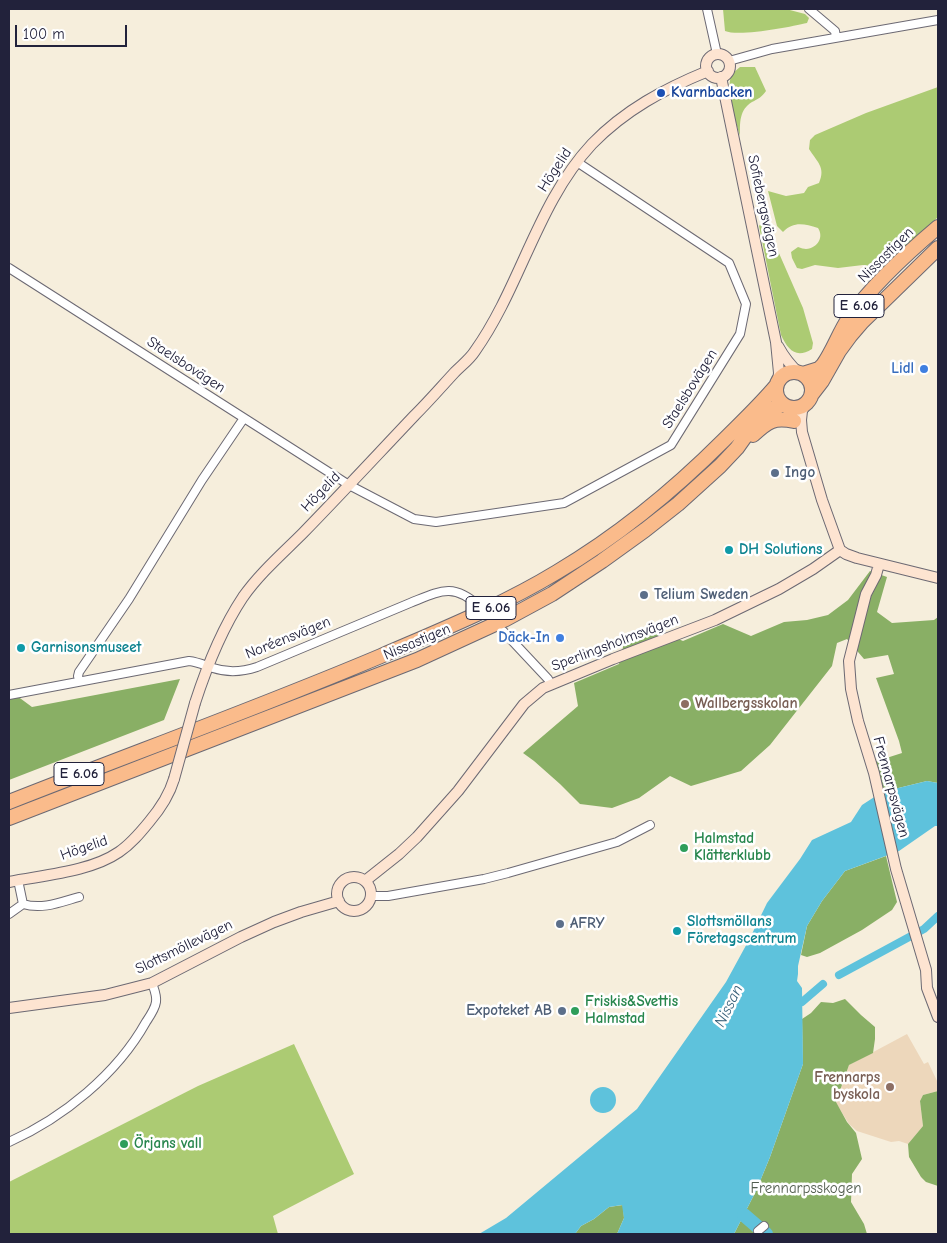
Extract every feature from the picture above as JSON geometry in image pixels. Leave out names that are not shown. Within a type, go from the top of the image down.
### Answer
[{"type":"highway","name":"Nissastigen","points":[[801,374],[819,369],[857,308],[891,270],[938,227]]},
{"type":"highway","name":"Nissastigen","points":[[809,400],[850,336],[938,248]]},
{"type":"highway","name":"E 6.06","points":[[777,383],[787,373],[801,374]]},
{"type":"highway","points":[[801,374],[808,378],[811,383],[812,388],[809,400]]},
{"type":"highway","name":"Nissastigen","points":[[9,802],[317,683],[470,617],[530,588],[601,543],[667,492],[714,450],[766,398],[777,383]]},
{"type":"highway","points":[[777,383],[777,398],[784,406]]},
{"type":"highway","name":"E 6.06","points":[[784,406],[792,409],[799,408],[809,400]]},
{"type":"highway","name":"Nissastigen","points":[[9,818],[417,660],[504,620],[552,594],[645,530],[697,488],[720,466],[737,448],[759,417],[768,410],[784,406]]},
{"type":"highway","name":"E 6.06","points":[[737,448],[769,422],[780,419],[798,427]]},
{"type":"street","points":[[707,9],[716,54]]},
{"type":"street","points":[[810,9],[835,31],[836,37]]},
{"type":"street","points":[[729,61],[772,49],[938,20]]},
{"type":"street","points":[[716,54],[723,55],[729,61],[729,70],[721,77],[713,76],[708,71],[708,61],[716,54]]},
{"type":"street","name":"Högelid","points":[[13,881],[55,874],[105,860],[134,840],[156,814],[167,796],[174,779],[194,703],[207,666],[225,627],[244,596],[262,573],[349,485],[474,352],[500,310],[549,208],[577,162],[606,130],[640,104],[708,71]]},
{"type":"street","name":"Sofiebergsvägen","points":[[721,77],[776,342],[779,373],[777,383]]},
{"type":"street","name":"Staelsbovägen","points":[[9,268],[349,485],[414,519],[436,522],[564,503],[671,445],[740,334],[746,304],[729,263],[577,162]]},
{"type":"street","name":"Sofiebergsvägen","points":[[776,342],[786,359],[801,374]]},
{"type":"street","points":[[798,427],[802,411],[809,400]]},
{"type":"street","points":[[784,406],[798,427],[840,550],[846,554],[878,564],[938,578]]},
{"type":"street","points":[[78,681],[80,672],[140,582],[202,480],[244,418]]},
{"type":"street","name":"Sperlingsholmsvägen","points":[[365,882],[417,837],[458,791],[524,704],[535,694],[551,684],[715,620],[779,589],[814,569],[840,550]]},
{"type":"street","name":"Frennarpsvägen","points":[[878,564],[876,575],[866,594],[849,661],[851,689],[858,721],[874,773],[896,869],[926,970],[928,988],[938,1015]]},
{"type":"street","name":"Noréensvägen","points":[[9,695],[189,661],[200,662],[223,671],[247,671],[435,593],[452,591],[460,593],[470,598],[480,607]]},
{"type":"street","points":[[503,631],[551,684]]},
{"type":"street","points":[[371,896],[388,896],[508,873],[617,842],[650,826]]},
{"type":"street","points":[[360,878],[370,889],[371,896],[367,906],[363,909],[357,911],[348,910],[339,901],[338,889],[346,880],[360,878]]},
{"type":"street","points":[[13,881],[23,904],[33,907],[79,897]]},
{"type":"street","name":"Slottsmöllevägen","points":[[9,1008],[105,995],[152,983],[274,922],[339,901]]},
{"type":"street","points":[[9,914],[23,904]]},
{"type":"street","points":[[9,1142],[45,1123],[72,1104],[96,1084],[118,1061],[138,1036],[154,1008],[156,995],[152,983]]},
{"type":"shaded area","name":"Frennarps byskola","points":[[907,1034],[924,1064],[928,1062],[938,1083],[938,1091],[923,1095],[920,1101],[923,1126],[908,1144],[899,1141],[891,1142],[857,1131],[849,1124],[836,1103],[849,1065]]},
{"type":"green space","points":[[723,9],[786,9],[805,14],[809,18],[807,23],[789,27],[732,33],[725,31]]},
{"type":"green space","points":[[740,67],[755,67],[766,91],[748,105],[742,113],[740,136],[732,106],[730,82],[731,76]]},
{"type":"green space","points":[[938,87],[938,217],[882,269],[863,265],[838,268],[815,265],[802,269],[797,268],[791,252],[798,247],[806,249],[814,247],[819,242],[820,231],[818,228],[799,224],[791,226],[783,232],[777,226],[768,191],[786,196],[804,193],[808,187],[819,183],[822,173],[821,169],[818,161],[809,149],[810,140],[815,135],[866,113]]},
{"type":"green space","points":[[764,219],[803,308],[813,343],[812,349],[806,352],[797,353],[790,349],[781,335],[759,226]]},
{"type":"green space","points":[[870,571],[887,577],[877,612],[892,623],[934,620],[938,617],[938,783],[927,781],[882,792],[874,762],[902,753],[876,678],[894,674],[888,655],[864,659],[847,639],[837,643],[832,666],[770,745],[741,771],[691,786],[670,776],[639,798],[612,808],[580,804],[560,784],[523,753],[578,706],[574,683],[619,664],[624,643],[660,631],[683,641],[723,624],[751,636],[784,622],[807,620],[828,615],[848,600]]},
{"type":"green space","points":[[180,679],[164,720],[9,780],[9,690],[32,707]]},
{"type":"green space","points":[[886,856],[897,902],[892,910],[862,930],[820,953],[807,957],[801,955],[807,926],[822,901],[845,871]]},
{"type":"green space","name":"Frennarpsskogen","points":[[845,999],[875,1027],[873,1053],[849,1065],[836,1102],[847,1122],[856,1133],[862,1159],[852,1174],[851,1202],[864,1224],[867,1234],[734,1234],[756,1191],[770,1157],[803,1064],[802,1019],[811,1013],[821,1002],[833,1003]]},
{"type":"green space","points":[[294,1044],[354,1174],[273,1216],[278,1234],[9,1234],[9,1182],[198,1086]]},
{"type":"green space","points":[[938,1091],[938,1186],[926,1182],[921,1177],[909,1157],[908,1144],[923,1126],[920,1101],[923,1095]]},
{"type":"green space","points":[[623,1205],[624,1218],[617,1234],[575,1234],[581,1226],[594,1219],[609,1207]]},
{"type":"water","name":"Nissan","points":[[927,781],[938,783],[938,826],[935,826],[899,851],[845,871],[822,901],[807,926],[798,966],[797,981],[802,988],[803,1064],[770,1157],[756,1191],[734,1234],[617,1234],[624,1218],[622,1205],[609,1207],[594,1219],[581,1226],[575,1234],[479,1234],[506,1218],[637,1109],[726,982],[767,903],[812,840],[851,822],[862,805],[882,792]]},
{"type":"water","points":[[603,1087],[612,1091],[616,1100],[612,1109],[603,1113],[594,1109],[590,1100],[594,1091]]},
{"type":"waterway","points":[[839,975],[924,929],[938,916]]},
{"type":"waterway","points":[[802,1002],[823,984]]},
{"type":"waterway","points":[[744,1215],[766,1234]]},
{"type":"place","name":"Kvarnbacken","points":[[661,93]]},
{"type":"place","name":"Lidl","points":[[924,369]]},
{"type":"place","name":"Ingo","points":[[775,473]]},
{"type":"place","name":"DH Solutions","points":[[729,550]]},
{"type":"place","name":"Telium Sweden","points":[[644,595]]},
{"type":"place","name":"Däck-In","points":[[560,638]]},
{"type":"place","name":"Garnisonsmuseet","points":[[21,648]]},
{"type":"place","name":"Wallbergsskolan","points":[[685,704]]},
{"type":"place","name":"Halmstad Klätterklubb","points":[[684,848]]},
{"type":"place","name":"AFRY","points":[[560,924]]},
{"type":"place","name":"Slottsmöllans Företagscentrum","points":[[677,931]]},
{"type":"place","name":"Expoteket AB","points":[[562,1011]]},
{"type":"place","name":"Friskis&Svettis Halmstad","points":[[575,1011]]},
{"type":"place","name":"Frennarps byskola","points":[[890,1087]]},
{"type":"place","name":"Örjans vall","points":[[124,1144]]}]
